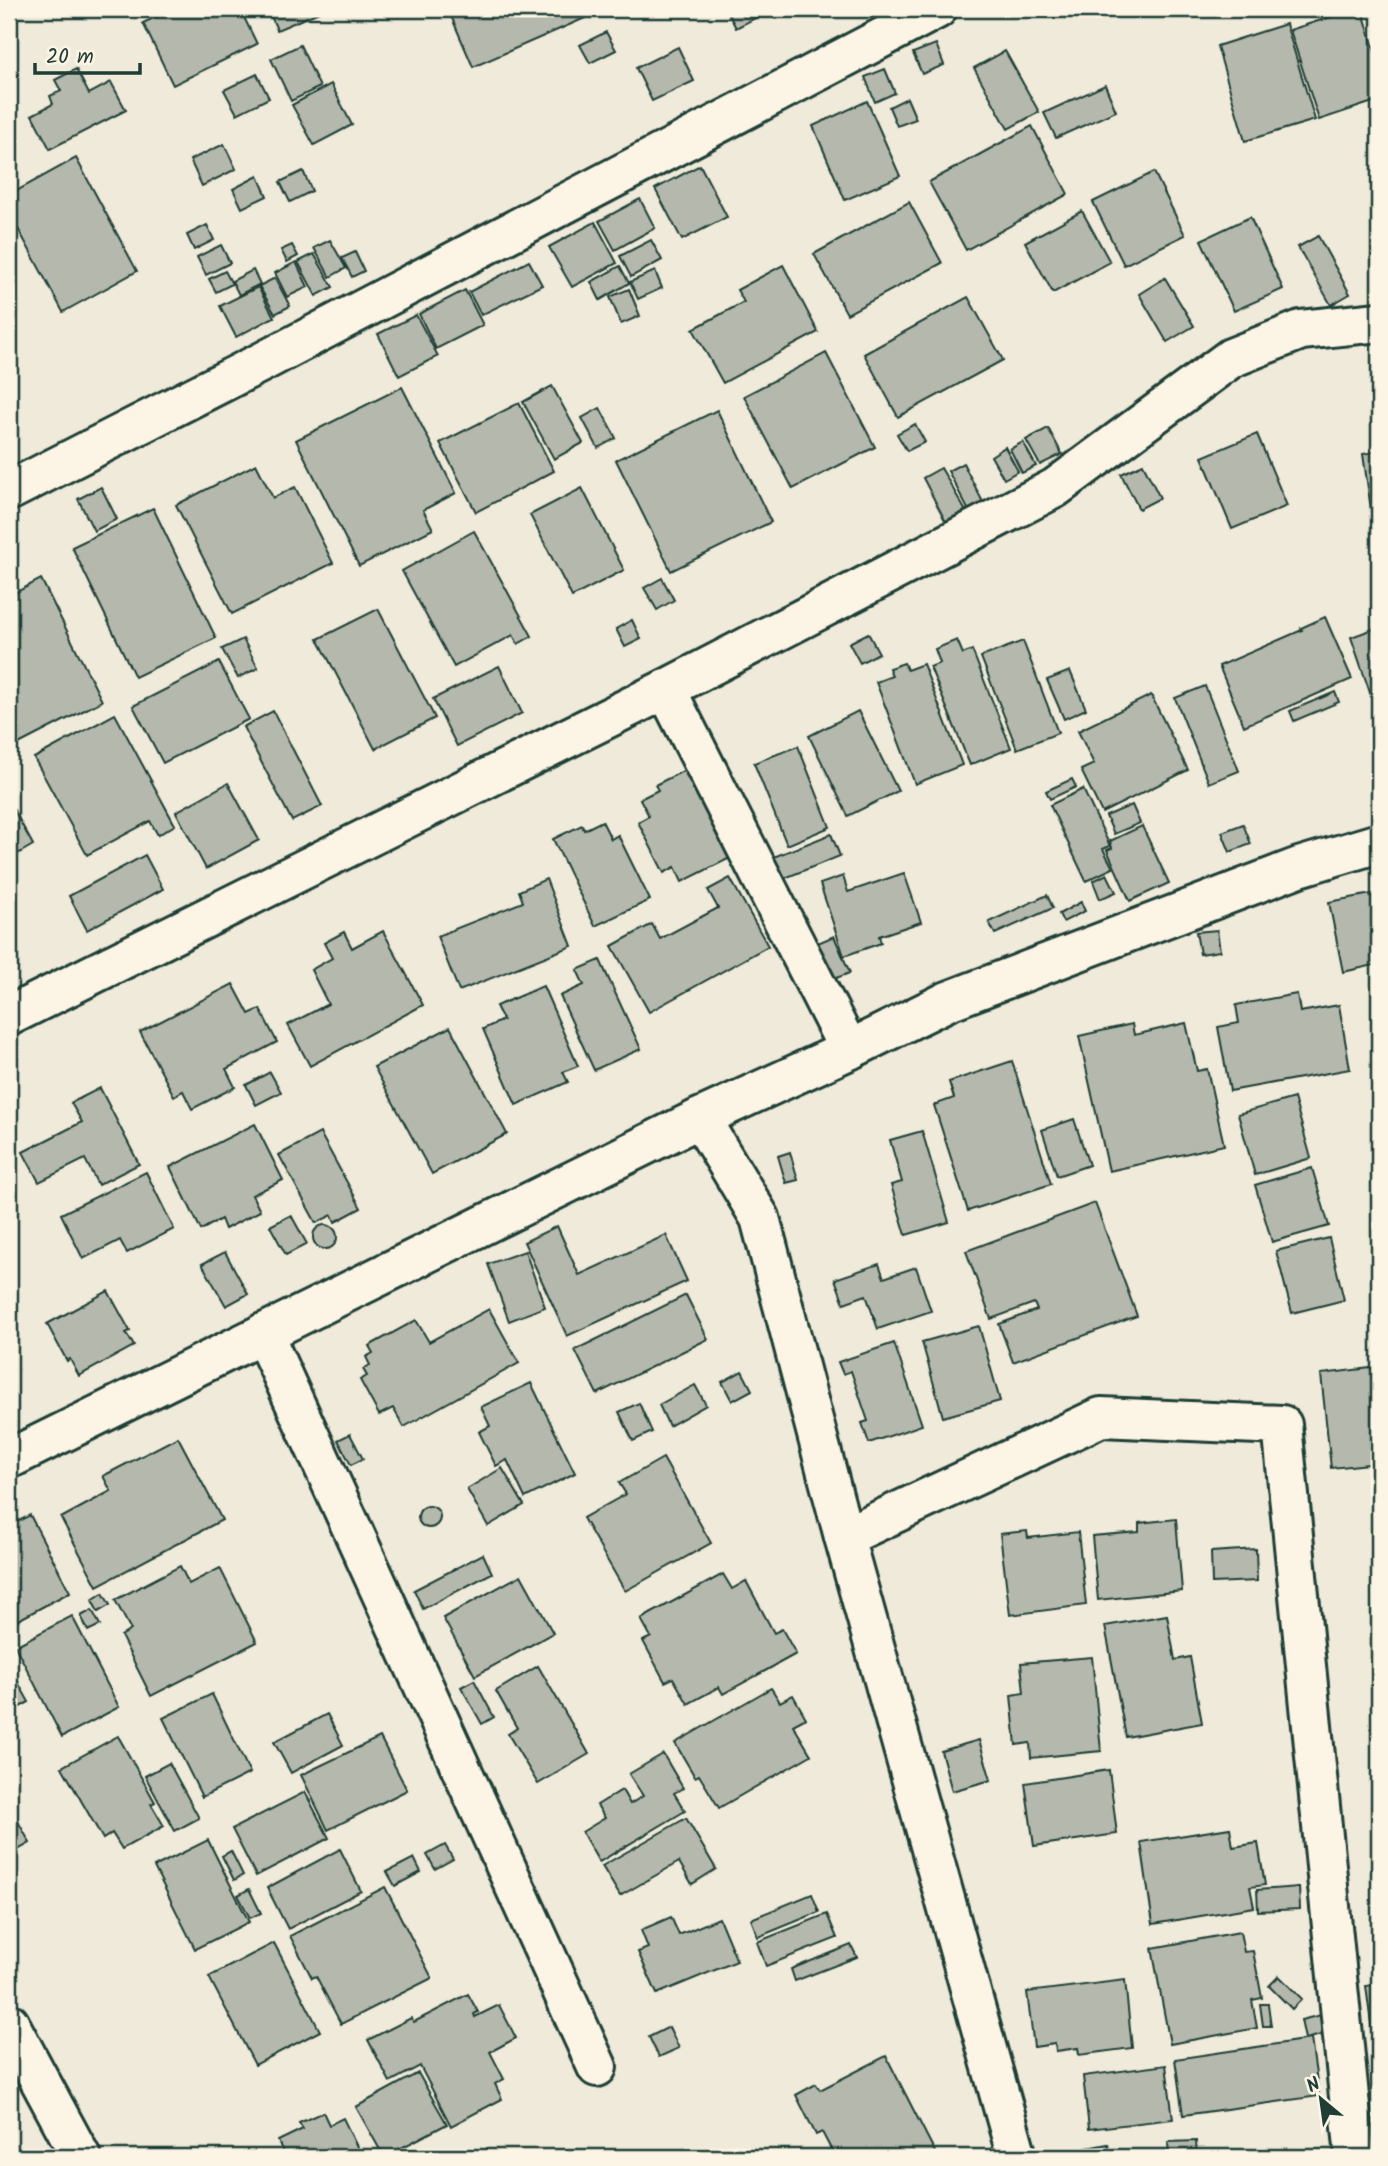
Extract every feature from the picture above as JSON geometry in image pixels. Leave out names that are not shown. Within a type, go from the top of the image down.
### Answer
[{"type":"street","points":[[9,491],[264,362],[937,9]]},
{"type":"street","points":[[9,1016],[666,689],[1055,488],[1231,358],[1301,330],[1379,322]]},
{"type":"street","points":[[666,689],[849,1050]]},
{"type":"street","points":[[9,1459],[700,1118],[961,996],[1298,867],[1379,842]]},
{"type":"street","points":[[700,1118],[760,1218],[844,1537],[1017,2157]]},
{"type":"street","points":[[262,1333],[597,2067]]},
{"type":"street","points":[[844,1537],[1101,1417],[1282,1425],[1355,2157]]},
{"type":"street","points":[[9,2024],[81,2157]]},
{"type":"building","points":[[173,9],[240,9],[257,44],[173,85],[143,23]]},
{"type":"building","points":[[268,9],[326,9],[277,30]]},
{"type":"building","points":[[448,9],[601,9],[601,11],[473,67]]},
{"type":"building","points":[[726,9],[755,9],[759,16],[736,28]]},
{"type":"building","points":[[1362,9],[1379,64],[1379,100],[1319,120],[1290,30]]},
{"type":"building","points":[[1286,24],[1315,120],[1245,141],[1217,46]]},
{"type":"building","points":[[606,32],[616,50],[590,63],[580,45]]},
{"type":"building","points":[[936,44],[944,65],[922,74],[913,53]]},
{"type":"building","points":[[300,45],[320,87],[291,101],[271,59]]},
{"type":"building","points":[[678,47],[694,81],[652,101],[636,68]]},
{"type":"building","points":[[1005,51],[1039,112],[1008,129],[974,68]]},
{"type":"building","points":[[76,69],[89,94],[111,82],[126,110],[50,149],[32,115],[53,104],[50,96],[61,91],[55,80]]},
{"type":"building","points":[[885,69],[895,93],[875,102],[865,77]]},
{"type":"building","points":[[257,74],[269,98],[237,114],[224,90]]},
{"type":"building","points":[[331,84],[352,125],[314,145],[292,105]]},
{"type":"building","points":[[1105,85],[1116,111],[1056,138],[1044,113]]},
{"type":"building","points":[[907,98],[916,119],[897,126],[889,107]]},
{"type":"building","points":[[867,101],[900,176],[845,200],[813,126]]},
{"type":"building","points":[[1032,126],[1068,194],[966,250],[929,182]]},
{"type":"building","points":[[224,144],[236,169],[202,186],[190,160]]},
{"type":"building","points":[[76,158],[137,271],[63,312],[9,212],[9,195]]},
{"type":"building","points":[[700,165],[727,217],[682,240],[655,189]]},
{"type":"building","points":[[303,171],[312,191],[290,202],[280,182]]},
{"type":"building","points":[[1154,172],[1185,235],[1124,265],[1093,202]]},
{"type":"building","points":[[258,176],[267,196],[242,208],[233,189]]},
{"type":"building","points":[[640,199],[655,228],[615,250],[599,221]]},
{"type":"building","points":[[909,202],[942,263],[847,314],[814,254]]},
{"type":"building","points":[[1082,211],[1110,262],[1053,293],[1025,242]]},
{"type":"building","points":[[1250,217],[1283,289],[1234,311],[1201,240]]},
{"type":"building","points":[[595,222],[617,263],[572,287],[549,247]]},
{"type":"building","points":[[207,225],[214,240],[194,250],[187,235]]},
{"type":"building","points":[[1318,236],[1350,294],[1331,305],[1298,247]]},
{"type":"building","points":[[330,240],[346,268],[330,277],[314,248]]},
{"type":"building","points":[[651,240],[662,260],[631,277],[620,256]]},
{"type":"building","points":[[221,245],[230,263],[206,275],[197,257]]},
{"type":"building","points":[[292,245],[298,256],[287,262],[281,250]]},
{"type":"building","points":[[355,252],[364,271],[352,277],[342,258]]},
{"type":"building","points":[[314,254],[333,287],[316,296],[298,262]]},
{"type":"building","points":[[529,261],[542,285],[481,315],[469,292]]},
{"type":"building","points":[[296,262],[308,287],[287,297],[275,273]]},
{"type":"building","points":[[783,265],[818,332],[723,383],[693,329],[744,302],[737,290]]},
{"type":"building","points":[[620,266],[629,283],[600,300],[591,282]]},
{"type":"building","points":[[253,270],[260,284],[239,295],[232,281]]},
{"type":"building","points":[[225,271],[232,284],[216,292],[209,279]]},
{"type":"building","points":[[655,271],[662,288],[638,299],[630,282]]},
{"type":"building","points":[[275,278],[290,306],[275,314],[259,286]]},
{"type":"building","points":[[1165,278],[1194,326],[1167,342],[1139,294]]},
{"type":"building","points":[[258,287],[274,317],[236,337],[220,306]]},
{"type":"building","points":[[629,289],[640,316],[621,324],[610,297]]},
{"type":"building","points":[[465,290],[483,325],[436,349],[419,314]]},
{"type":"building","points":[[968,297],[1003,360],[898,417],[864,354]]},
{"type":"building","points":[[416,315],[438,356],[399,376],[378,334]]},
{"type":"building","points":[[9,337],[18,356],[9,361]]},
{"type":"building","points":[[826,353],[875,447],[793,489],[744,396]]},
{"type":"building","points":[[552,386],[583,443],[554,459],[523,402]]},
{"type":"building","points":[[402,387],[456,493],[423,510],[433,529],[359,566],[296,440]]},
{"type":"building","points":[[519,403],[554,471],[476,512],[440,443]]},
{"type":"building","points":[[600,408],[616,438],[598,448],[582,418]]},
{"type":"building","points":[[717,410],[771,522],[671,571],[616,460]]},
{"type":"building","points":[[915,424],[925,442],[907,451],[897,434]]},
{"type":"building","points":[[1048,428],[1062,454],[1040,465],[1026,440]]},
{"type":"building","points":[[1257,434],[1287,506],[1232,529],[1202,457]]},
{"type":"building","points":[[1023,442],[1036,466],[1022,473],[1010,449]]},
{"type":"building","points":[[1005,447],[1018,471],[1004,479],[991,456]]},
{"type":"building","points":[[1379,451],[1379,543],[1376,544],[1363,454]]},
{"type":"building","points":[[963,463],[986,508],[971,515],[948,471]]},
{"type":"building","points":[[256,464],[273,498],[295,487],[333,563],[232,614],[176,505]]},
{"type":"building","points":[[1143,464],[1160,498],[1139,509],[1121,474]]},
{"type":"building","points":[[941,468],[968,515],[948,526],[923,478]]},
{"type":"building","points":[[101,487],[117,519],[94,531],[78,499]]},
{"type":"building","points":[[582,488],[624,570],[572,597],[530,515]]},
{"type":"building","points":[[153,508],[216,638],[135,677],[72,547]]},
{"type":"building","points":[[474,531],[532,636],[518,644],[513,635],[454,667],[402,571]]},
{"type":"building","points":[[662,578],[674,600],[657,610],[644,588]]},
{"type":"building","points":[[41,579],[102,701],[9,749],[9,596]]},
{"type":"building","points":[[378,609],[435,718],[375,749],[318,639]]},
{"type":"building","points":[[1325,617],[1352,679],[1244,726],[1219,666],[1302,630],[1301,628]]},
{"type":"building","points":[[632,620],[641,639],[625,647],[616,629]]},
{"type":"building","points":[[1379,627],[1379,719],[1351,637]]},
{"type":"building","points":[[868,633],[879,653],[860,663],[849,643]]},
{"type":"building","points":[[243,639],[258,668],[238,678],[222,649]]},
{"type":"building","points":[[957,640],[963,654],[972,650],[1011,748],[970,765],[930,667],[940,663],[935,649]]},
{"type":"building","points":[[1023,641],[1058,733],[1017,749],[981,657]]},
{"type":"building","points":[[219,662],[249,719],[163,763],[133,706]]},
{"type":"building","points":[[904,663],[907,670],[923,664],[962,765],[915,784],[876,682],[892,676],[889,668]]},
{"type":"building","points":[[499,666],[522,713],[457,746],[433,699]]},
{"type":"building","points":[[1070,671],[1086,709],[1064,719],[1047,680]]},
{"type":"building","points":[[1205,686],[1239,771],[1209,783],[1175,698]]},
{"type":"building","points":[[1335,692],[1339,702],[1294,721],[1290,711]]},
{"type":"building","points":[[1151,695],[1188,770],[1102,813],[1081,770],[1094,764],[1078,731]]},
{"type":"building","points":[[273,711],[322,806],[292,821],[243,727]]},
{"type":"building","points":[[858,711],[898,791],[848,816],[809,736]]},
{"type":"building","points":[[115,714],[175,825],[158,835],[150,821],[87,855],[34,758]]},
{"type":"building","points":[[798,746],[830,827],[787,845],[754,763]]},
{"type":"building","points":[[685,770],[730,858],[682,882],[675,867],[664,873],[638,822],[649,816],[640,799],[658,790],[655,785]]},
{"type":"building","points":[[1072,779],[1076,787],[1050,799],[1046,791]]},
{"type":"building","points":[[228,783],[259,840],[206,869],[176,812]]},
{"type":"building","points":[[1083,789],[1110,846],[1103,849],[1113,868],[1086,881],[1050,805]]},
{"type":"building","points":[[9,801],[33,845],[9,859]]},
{"type":"building","points":[[1132,805],[1140,823],[1114,834],[1106,816]]},
{"type":"building","points":[[602,821],[611,839],[618,835],[650,900],[595,926],[553,839],[582,825],[584,830]]},
{"type":"building","points":[[1243,824],[1251,844],[1230,852],[1222,832]]},
{"type":"building","points":[[1142,826],[1169,883],[1130,901],[1107,850],[1112,848],[1110,841]]},
{"type":"building","points":[[831,834],[840,856],[780,880],[771,858]]},
{"type":"building","points":[[145,855],[163,889],[87,930],[69,896]]},
{"type":"building","points":[[904,873],[921,922],[879,936],[881,943],[844,956],[820,884],[843,876],[848,892]]},
{"type":"building","points":[[1107,874],[1116,892],[1100,899],[1093,881]]},
{"type":"building","points":[[730,878],[768,946],[649,1012],[612,946],[652,924],[660,939],[718,908],[708,890]]},
{"type":"building","points":[[546,879],[572,946],[459,991],[437,936],[523,902],[519,891]]},
{"type":"building","points":[[1372,894],[1379,931],[1379,964],[1343,972],[1329,902]]},
{"type":"building","points":[[1047,895],[1053,908],[995,934],[989,922]]},
{"type":"building","points":[[1081,902],[1085,911],[1063,922],[1059,914]]},
{"type":"building","points":[[1217,930],[1220,951],[1200,954],[1196,932]]},
{"type":"building","points":[[383,931],[423,1005],[310,1066],[288,1025],[328,1004],[311,970],[332,958],[324,943],[344,932],[352,948]]},
{"type":"building","points":[[834,936],[850,973],[828,981],[813,945]]},
{"type":"building","points":[[600,960],[641,1049],[594,1070],[560,996],[584,985],[577,970]]},
{"type":"building","points":[[233,984],[249,1014],[260,1009],[277,1042],[226,1069],[235,1087],[192,1109],[183,1091],[174,1096],[140,1032]]},
{"type":"building","points":[[543,986],[578,1066],[563,1072],[568,1082],[516,1105],[483,1029],[503,1020],[496,1006]]},
{"type":"building","points":[[1297,994],[1300,1012],[1339,1005],[1350,1069],[1230,1091],[1218,1027],[1239,1023],[1236,1005]]},
{"type":"building","points":[[1186,1023],[1197,1071],[1207,1069],[1224,1145],[1109,1171],[1079,1036],[1132,1024],[1134,1035]]},
{"type":"building","points":[[450,1027],[507,1134],[432,1174],[374,1067]]},
{"type":"building","points":[[1012,1061],[1051,1184],[968,1211],[934,1105],[954,1098],[949,1082]]},
{"type":"building","points":[[270,1072],[281,1092],[256,1105],[246,1085]]},
{"type":"building","points":[[100,1088],[139,1164],[98,1185],[85,1159],[39,1182],[23,1152],[82,1122],[71,1103]]},
{"type":"building","points":[[1294,1098],[1311,1158],[1255,1175],[1238,1114]]},
{"type":"building","points":[[1074,1119],[1089,1165],[1057,1176],[1042,1130]]},
{"type":"building","points":[[255,1124],[283,1180],[252,1195],[260,1211],[225,1229],[221,1219],[201,1230],[170,1167]]},
{"type":"building","points":[[922,1131],[949,1222],[906,1235],[891,1185],[902,1182],[890,1140]]},
{"type":"building","points":[[320,1133],[361,1208],[335,1222],[332,1215],[316,1223],[279,1155]]},
{"type":"building","points":[[790,1152],[798,1180],[786,1183],[778,1156]]},
{"type":"building","points":[[1312,1168],[1329,1226],[1272,1242],[1255,1185]]},
{"type":"building","points":[[146,1172],[174,1229],[127,1253],[120,1240],[83,1259],[61,1214]]},
{"type":"building","points":[[1095,1203],[1137,1316],[1013,1362],[999,1324],[1037,1310],[1034,1303],[991,1319],[966,1251]]},
{"type":"building","points":[[291,1215],[307,1244],[286,1255],[270,1226]]},
{"type":"building","points":[[325,1225],[336,1232],[337,1237],[330,1248],[325,1249],[314,1242],[313,1237],[320,1226]]},
{"type":"building","points":[[557,1226],[579,1275],[666,1235],[687,1281],[567,1336],[524,1242]]},
{"type":"building","points":[[1329,1238],[1344,1300],[1292,1313],[1276,1251]]},
{"type":"building","points":[[525,1251],[545,1307],[509,1321],[488,1264]]},
{"type":"building","points":[[225,1252],[248,1294],[226,1306],[202,1264]]},
{"type":"building","points":[[879,1264],[884,1278],[916,1267],[931,1311],[878,1329],[866,1295],[844,1303],[835,1279]]},
{"type":"building","points":[[108,1291],[130,1331],[126,1333],[134,1346],[79,1376],[70,1359],[67,1361],[47,1324]]},
{"type":"building","points":[[686,1295],[708,1339],[597,1394],[575,1350]]},
{"type":"building","points":[[489,1309],[519,1363],[404,1427],[393,1408],[379,1415],[360,1380],[367,1376],[363,1369],[370,1365],[366,1357],[373,1353],[369,1346],[416,1320],[429,1342]]},
{"type":"building","points":[[979,1326],[1000,1401],[943,1417],[922,1342]]},
{"type":"building","points":[[894,1343],[922,1425],[869,1443],[862,1423],[868,1421],[851,1371],[843,1374],[838,1362]]},
{"type":"building","points":[[1379,1367],[1379,1463],[1331,1468],[1321,1374]]},
{"type":"building","points":[[742,1371],[752,1390],[732,1401],[722,1382]]},
{"type":"building","points":[[531,1383],[575,1473],[525,1498],[507,1460],[496,1466],[479,1432],[490,1426],[481,1407]]},
{"type":"building","points":[[695,1385],[706,1405],[669,1426],[659,1405]]},
{"type":"building","points":[[639,1403],[652,1432],[633,1441],[619,1412]]},
{"type":"building","points":[[350,1434],[363,1459],[351,1465],[338,1440]]},
{"type":"building","points":[[178,1437],[222,1520],[97,1586],[61,1518],[111,1491],[103,1476]]},
{"type":"building","points":[[663,1458],[711,1543],[625,1591],[583,1518],[626,1494],[619,1483]]},
{"type":"building","points":[[502,1468],[524,1505],[488,1526],[467,1489]]},
{"type":"building","points":[[425,1506],[433,1506],[440,1513],[440,1521],[433,1528],[425,1528],[418,1521],[418,1513]]},
{"type":"building","points":[[30,1515],[70,1592],[9,1625],[9,1526]]},
{"type":"building","points":[[1176,1519],[1182,1591],[1098,1600],[1092,1536],[1139,1532],[1139,1523]]},
{"type":"building","points":[[1027,1531],[1028,1538],[1078,1532],[1086,1605],[1010,1615],[1000,1534]]},
{"type":"building","points":[[1256,1549],[1257,1581],[1212,1583],[1211,1552]]},
{"type":"building","points":[[483,1554],[492,1573],[423,1609],[414,1590]]},
{"type":"building","points":[[180,1566],[189,1584],[220,1568],[257,1642],[151,1696],[121,1636],[131,1630],[115,1600]]},
{"type":"building","points":[[723,1574],[732,1589],[746,1581],[774,1633],[782,1629],[796,1654],[723,1694],[719,1687],[688,1704],[673,1678],[665,1682],[643,1641],[651,1637],[641,1619]]},
{"type":"building","points":[[521,1575],[553,1633],[475,1676],[443,1618]]},
{"type":"building","points":[[103,1593],[110,1605],[98,1612],[92,1600]]},
{"type":"building","points":[[92,1610],[100,1625],[88,1631],[81,1616]]},
{"type":"building","points":[[1167,1615],[1175,1660],[1190,1657],[1202,1723],[1126,1737],[1105,1626]]},
{"type":"building","points":[[72,1616],[119,1707],[62,1737],[15,1646]]},
{"type":"building","points":[[1092,1657],[1101,1751],[1031,1758],[1030,1743],[1016,1745],[1011,1695],[1024,1693],[1021,1663]]},
{"type":"building","points":[[9,1666],[29,1702],[9,1713]]},
{"type":"building","points":[[538,1666],[589,1754],[538,1784],[508,1734],[517,1728],[496,1691]]},
{"type":"building","points":[[474,1680],[494,1717],[482,1724],[461,1687]]},
{"type":"building","points":[[771,1688],[780,1702],[793,1695],[806,1718],[793,1725],[811,1755],[719,1808],[699,1775],[695,1777],[675,1743]]},
{"type":"building","points":[[212,1694],[250,1773],[202,1797],[163,1718]]},
{"type":"building","points":[[327,1714],[343,1745],[291,1773],[274,1742]]},
{"type":"building","points":[[118,1736],[155,1802],[151,1804],[164,1826],[122,1849],[112,1833],[103,1839],[62,1767]]},
{"type":"building","points":[[380,1737],[407,1790],[328,1830],[301,1775]]},
{"type":"building","points":[[979,1740],[991,1780],[952,1791],[941,1751]]},
{"type":"building","points":[[663,1754],[683,1788],[674,1793],[685,1811],[599,1862],[582,1832],[605,1818],[597,1805],[622,1790],[630,1804],[643,1796],[629,1774]]},
{"type":"building","points":[[169,1763],[199,1818],[175,1831],[145,1776]]},
{"type":"building","points":[[1109,1770],[1117,1834],[1034,1846],[1025,1783]]},
{"type":"building","points":[[305,1792],[329,1838],[256,1876],[232,1829]]},
{"type":"building","points":[[9,1805],[30,1843],[9,1855]]},
{"type":"building","points":[[686,1818],[716,1869],[692,1884],[679,1862],[620,1896],[602,1866]]},
{"type":"building","points":[[1230,1828],[1233,1847],[1258,1843],[1265,1885],[1250,1887],[1254,1907],[1153,1924],[1141,1842]]},
{"type":"building","points":[[208,1840],[249,1922],[195,1949],[154,1867]]},
{"type":"building","points":[[445,1845],[453,1859],[435,1869],[427,1855]]},
{"type":"building","points":[[340,1849],[361,1891],[288,1929],[267,1888]]},
{"type":"building","points":[[231,1851],[243,1875],[234,1880],[222,1856]]},
{"type":"building","points":[[414,1858],[421,1872],[395,1886],[387,1872]]},
{"type":"building","points":[[385,1887],[432,1978],[341,2024],[316,1976],[312,1978],[290,1936]]},
{"type":"building","points":[[1299,1887],[1300,1909],[1258,1911],[1257,1890]]},
{"type":"building","points":[[249,1889],[261,1913],[250,1918],[238,1895]]},
{"type":"building","points":[[812,1894],[819,1912],[758,1937],[751,1919]]},
{"type":"building","points":[[827,1914],[837,1938],[766,1966],[757,1942]]},
{"type":"building","points":[[671,1917],[679,1935],[719,1918],[737,1961],[657,1994],[638,1952],[648,1948],[641,1930]]},
{"type":"building","points":[[1240,1932],[1244,1952],[1253,1951],[1262,1998],[1252,2000],[1257,2028],[1170,2044],[1152,1948]]},
{"type":"building","points":[[274,1943],[320,2031],[255,2065],[209,1977]]},
{"type":"building","points":[[851,1945],[857,1957],[795,1981],[791,1969]]},
{"type":"building","points":[[1279,1976],[1302,1999],[1292,2009],[1269,1986]]},
{"type":"building","points":[[1125,1980],[1132,2048],[1079,2055],[1078,2048],[1056,2051],[1055,2044],[1034,2047],[1027,1992]]},
{"type":"building","points":[[1379,1984],[1379,2038],[1373,2039],[1366,1986]]},
{"type":"building","points":[[468,1994],[478,2012],[474,2014],[475,2017],[499,2005],[516,2038],[490,2052],[504,2079],[495,2084],[502,2099],[451,2126],[420,2066],[390,2082],[368,2040],[411,2018],[414,2022]]},
{"type":"building","points":[[1260,2004],[1268,2004],[1271,2026],[1263,2026]]},
{"type":"building","points":[[1321,2015],[1325,2034],[1305,2039],[1301,2020]]},
{"type":"building","points":[[669,2027],[679,2048],[659,2057],[649,2037]]},
{"type":"building","points":[[1311,2039],[1319,2096],[1183,2115],[1175,2059]]},
{"type":"building","points":[[886,2056],[936,2154],[929,2157],[835,2157],[822,2132],[816,2135],[796,2095],[816,2084],[820,2090]]},
{"type":"building","points":[[1166,2065],[1173,2119],[1089,2129],[1083,2076]]},
{"type":"building","points":[[418,2073],[447,2124],[384,2157],[356,2107]]},
{"type":"building","points":[[323,2112],[329,2125],[343,2118],[362,2157],[285,2157],[278,2141],[303,2129],[299,2123]]},
{"type":"building","points":[[1379,2119],[1379,2157],[1374,2157],[1369,2120]]},
{"type":"building","points":[[1196,2141],[1197,2157],[1169,2157],[1168,2142]]},
{"type":"building","points":[[1108,2144],[1111,2157],[1044,2157],[1044,2156]]}]
